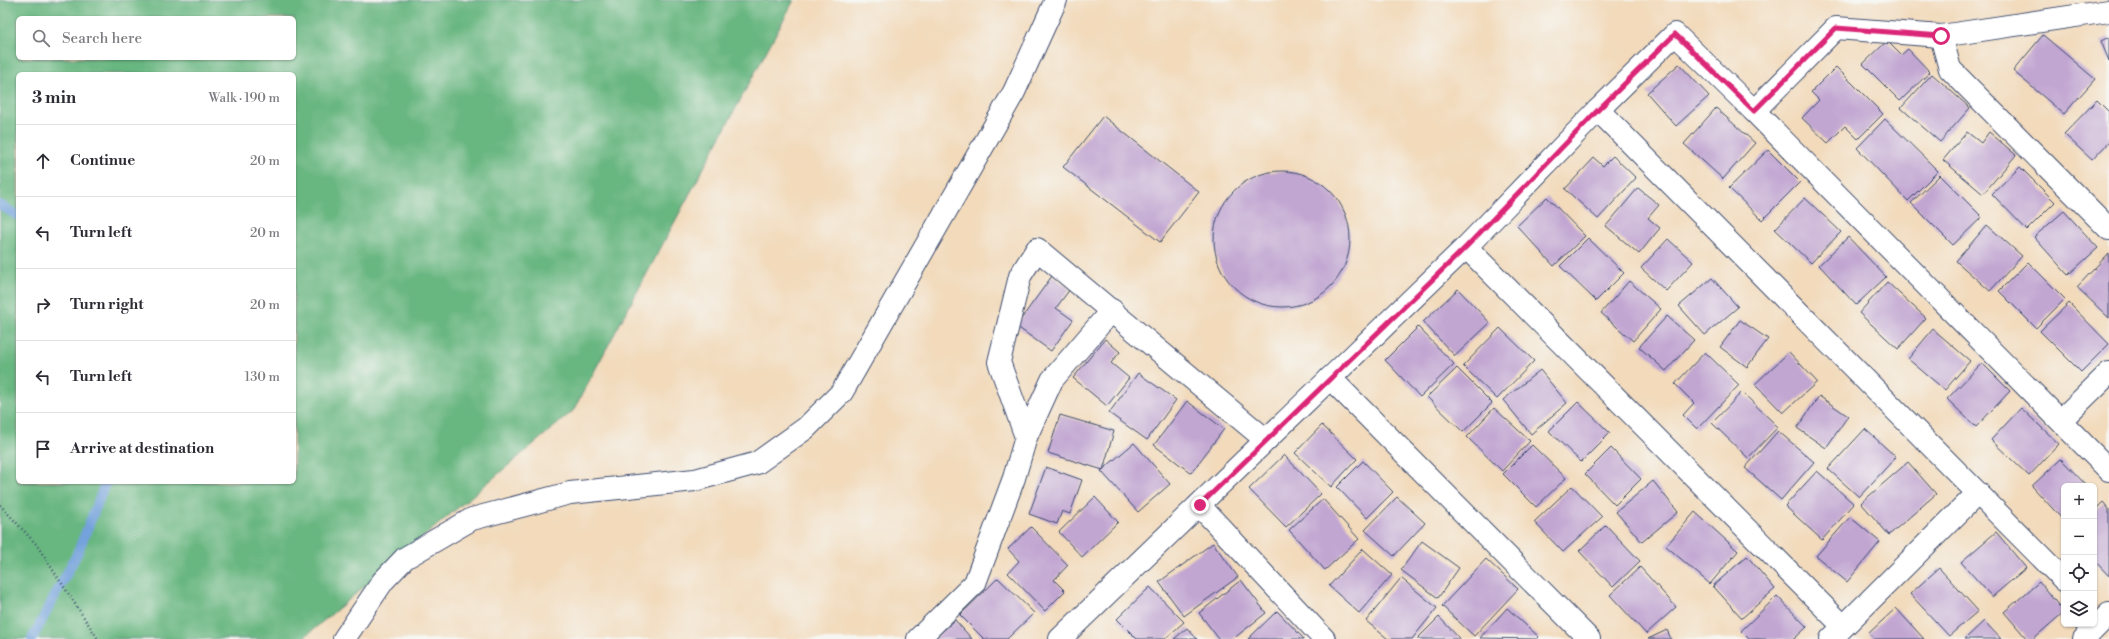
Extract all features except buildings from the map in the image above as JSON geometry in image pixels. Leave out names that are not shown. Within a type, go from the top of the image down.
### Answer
[{"type":"street","points":[[344,639],[383,581],[405,558],[472,519],[570,493],[695,480],[757,463],[806,428],[842,392],[1014,92],[1056,0]]},
{"type":"street","points":[[1754,111],[1836,28],[1941,36],[2109,11]]},
{"type":"street","points":[[1063,638],[1466,247],[1598,110],[1675,34],[1754,111],[2109,470]]},
{"type":"street","points":[[1941,36],[1950,69],[2109,229]]},
{"type":"street","points":[[1598,110],[2061,577]]},
{"type":"street","points":[[1466,247],[1837,633],[1978,493]]},
{"type":"street","points":[[1026,437],[999,362],[1020,276],[1037,249],[1266,440]]},
{"type":"street","points":[[918,639],[975,583],[1014,478],[1026,437],[1052,380],[1112,310]]},
{"type":"street","points":[[2061,420],[2109,373]]},
{"type":"street","points":[[1330,378],[1589,639]]},
{"type":"street","points":[[1200,505],[1324,639]]},
{"type":"street","points":[[2084,639],[2104,618]]},
{"type":"path","points":[[0,505],[36,544],[98,639]]},
{"type":"green space","points":[[0,0],[794,0],[573,411],[302,639],[0,639]]},
{"type":"waterway","points":[[0,205],[16,215]]},
{"type":"waterway","points":[[32,639],[77,554],[105,484]]},
{"type":"route","points":[[1200,505],[1466,247],[1598,110],[1675,34],[1754,111],[1836,28],[1941,36]]}]
